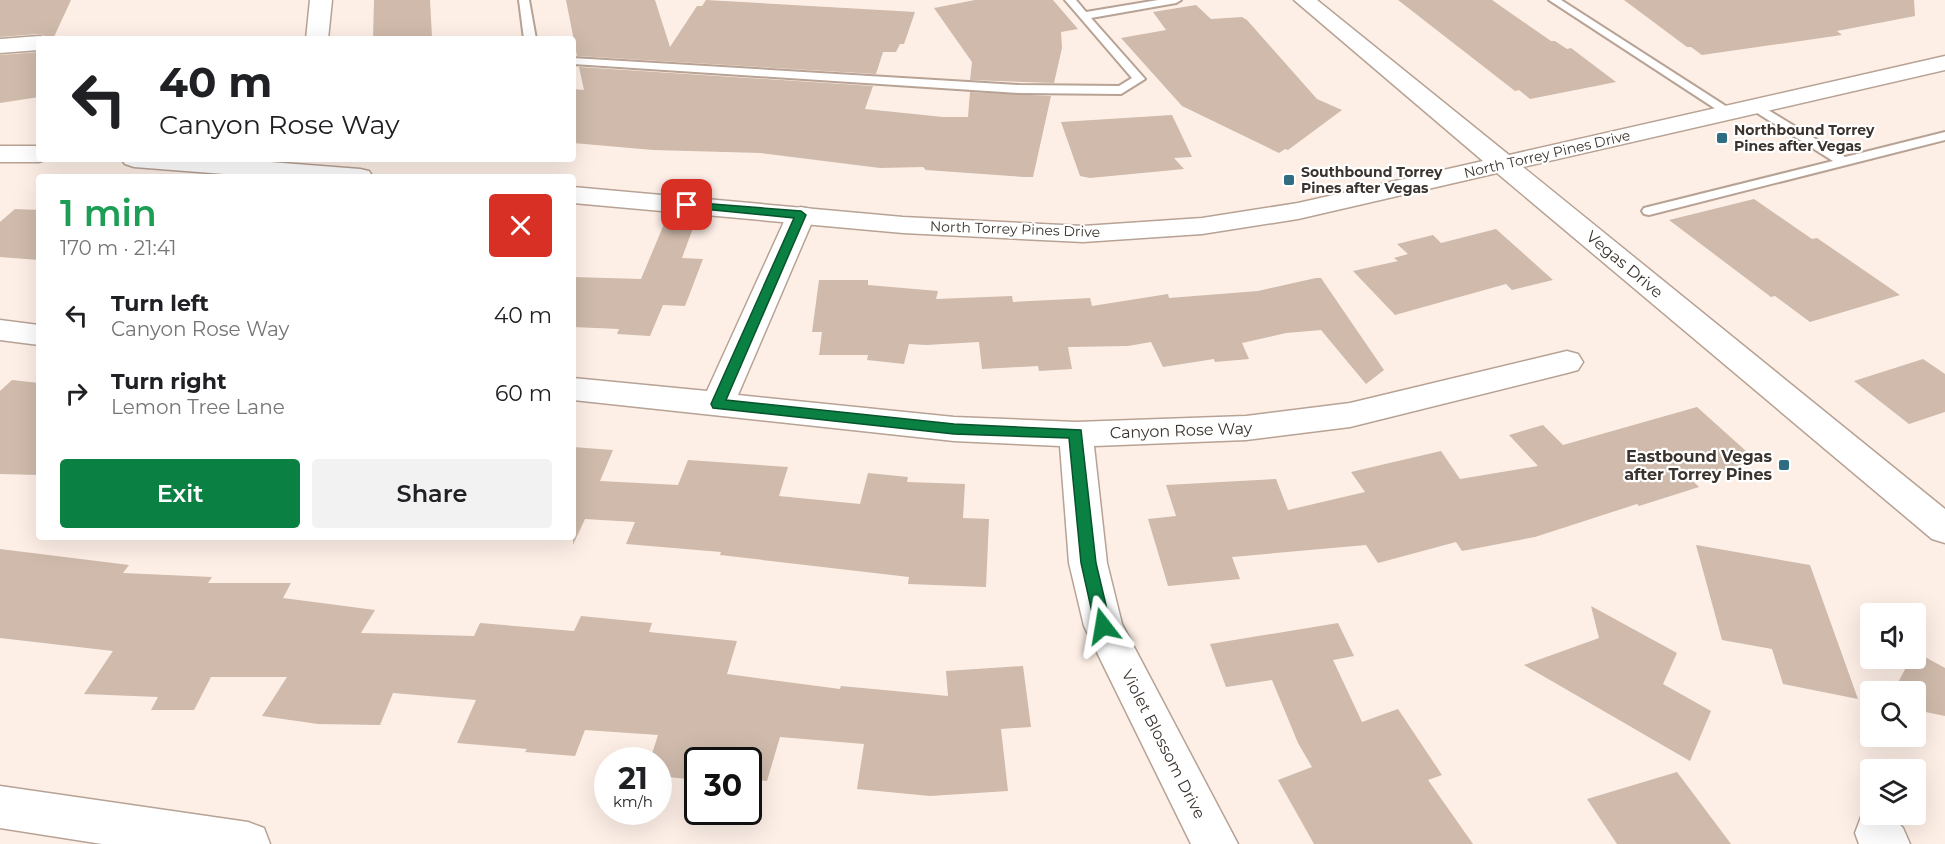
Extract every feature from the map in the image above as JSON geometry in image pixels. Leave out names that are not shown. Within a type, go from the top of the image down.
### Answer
[{"type":"main road","points":[[317,36],[321,0]]},
{"type":"main road","name":"Vegas Drive","points":[[1304,0],[1940,518]]},
{"type":"main road","points":[[0,46],[36,43]]},
{"type":"main road","name":"North Torrey Pines Drive","points":[[576,195],[1006,231],[1083,234],[1168,229],[1236,222],[1298,211],[1945,63]]},
{"type":"main road","points":[[0,154],[36,154]]},
{"type":"main road","points":[[216,162],[270,164],[339,174]]},
{"type":"main road","points":[[718,404],[801,215]]},
{"type":"main road","points":[[0,330],[36,334]]},
{"type":"main road","name":"Canyon Rose Way","points":[[576,389],[954,429],[1076,434],[1246,428],[1350,415],[1567,362]]},
{"type":"main road","name":"Violet Blossom Drive","points":[[1076,434],[1088,563],[1103,626],[1215,844]]},
{"type":"main road","points":[[0,807],[248,844]]},
{"type":"lane","points":[[524,0],[530,36]]},
{"type":"lane","points":[[576,61],[1019,89],[1121,90],[1139,80],[1070,0]]},
{"type":"lane","points":[[1083,16],[1176,0]]},
{"type":"lane","points":[[1554,0],[1729,112]]},
{"type":"lane","points":[[1755,106],[1844,162]]},
{"type":"lane","points":[[1649,211],[1945,136]]},
{"type":"building","points":[[0,0],[71,0],[54,36],[39,34],[0,37]]},
{"type":"building","points":[[374,0],[430,0],[432,36],[373,36]]},
{"type":"building","points":[[566,0],[655,0],[670,47],[697,6],[702,6],[706,0],[915,12],[904,44],[900,44],[896,52],[883,52],[876,74],[577,56],[576,36],[573,36]]},
{"type":"building","points":[[975,0],[1053,0],[1078,29],[1061,32],[1062,48],[1054,83],[970,80],[972,62],[934,8]]},
{"type":"building","points":[[1398,0],[1492,0],[1551,41],[1567,49],[1571,48],[1616,82],[1530,99],[1519,90],[1515,91]]},
{"type":"building","points":[[1624,0],[1914,0],[1915,16],[1837,31],[1842,35],[1702,55],[1691,47],[1687,47]]},
{"type":"building","points":[[1196,5],[1211,19],[1242,17],[1247,20],[1317,99],[1342,110],[1288,150],[1285,149],[1279,153],[1182,106],[1121,38],[1166,30],[1153,12]]},
{"type":"building","points":[[36,52],[36,97],[0,103],[0,55]]},
{"type":"building","points":[[579,67],[873,86],[865,109],[943,117],[968,117],[970,92],[1051,96],[1033,177],[1024,177],[926,170],[923,167],[880,168],[761,153],[653,150],[576,143],[576,89],[584,90]]},
{"type":"building","points":[[1172,115],[1192,157],[1174,158],[1184,169],[1090,178],[1080,176],[1061,122]]},
{"type":"building","points":[[1754,199],[1812,239],[1817,238],[1900,295],[1810,322],[1775,296],[1771,297],[1669,220]]},
{"type":"building","points":[[15,209],[36,210],[36,260],[0,257],[0,222]]},
{"type":"building","points":[[667,217],[693,228],[682,258],[703,259],[685,306],[663,305],[650,336],[617,334],[619,329],[576,327],[576,277],[641,279]]},
{"type":"building","points":[[1496,229],[1553,280],[1512,290],[1506,284],[1395,315],[1353,271],[1398,261],[1394,258],[1408,254],[1397,244],[1433,235],[1441,243]]},
{"type":"building","points":[[1321,278],[1384,370],[1366,384],[1321,330],[1286,333],[1242,343],[1249,359],[1215,362],[1214,359],[1163,367],[1151,342],[1128,346],[1068,347],[1072,369],[1039,371],[1038,366],[982,369],[979,342],[909,344],[904,364],[867,360],[868,355],[819,355],[822,332],[812,332],[819,280],[868,280],[868,285],[938,291],[936,299],[1012,296],[1013,302],[1090,298],[1092,306],[1168,294],[1169,298],[1258,291]]},
{"type":"building","points":[[1923,359],[1945,374],[1945,412],[1909,424],[1854,381]]},
{"type":"building","points":[[12,380],[36,383],[36,475],[0,474],[0,391]]},
{"type":"building","points":[[1697,407],[1756,460],[1692,480],[1699,487],[1639,506],[1637,504],[1535,537],[1462,551],[1456,542],[1378,563],[1366,545],[1232,557],[1240,579],[1168,586],[1148,519],[1176,516],[1166,485],[1276,479],[1288,510],[1365,492],[1351,472],[1441,451],[1460,479],[1538,466],[1509,435],[1543,425],[1563,445]]},
{"type":"building","points":[[576,447],[613,450],[600,481],[678,485],[688,460],[788,467],[779,496],[860,504],[868,473],[908,477],[907,482],[965,484],[963,518],[989,519],[986,587],[908,584],[909,577],[720,555],[721,552],[626,544],[635,522],[585,519],[576,538]]},
{"type":"building","points":[[1696,545],[1810,565],[1858,699],[1783,684],[1772,649],[1722,640]]},
{"type":"building","points":[[0,549],[129,565],[123,573],[212,577],[208,583],[291,583],[283,598],[375,610],[361,633],[474,636],[480,623],[574,631],[581,616],[652,623],[649,632],[737,641],[727,674],[840,689],[841,686],[948,696],[946,671],[1023,666],[1031,727],[1001,729],[1008,791],[930,796],[857,789],[864,744],[780,737],[767,781],[762,780],[762,747],[684,747],[684,779],[672,777],[672,747],[654,747],[658,735],[585,730],[575,756],[457,743],[476,700],[393,693],[380,725],[318,724],[262,716],[287,677],[211,677],[194,710],[151,710],[158,697],[84,694],[113,651],[0,638]]},
{"type":"building","points":[[1591,606],[1677,653],[1663,684],[1711,711],[1690,761],[1524,665],[1599,638]]},
{"type":"building","points":[[1338,623],[1354,656],[1333,660],[1362,722],[1398,709],[1442,775],[1428,780],[1473,844],[1314,844],[1278,780],[1312,767],[1298,743],[1272,680],[1226,687],[1210,644]]},
{"type":"building","points":[[1926,658],[1945,668],[1945,716],[1926,712],[1926,681],[1899,681],[1905,669],[1926,669]]},
{"type":"building","points":[[1677,772],[1731,844],[1617,844],[1587,799]]},
{"type":"place","name":"Northbound Torrey Pines after Vegas","points":[[1722,138]]},
{"type":"place","name":"Southbound Torrey Pines after Vegas","points":[[1289,180]]},
{"type":"place","name":"Eastbound Vegas after Torrey Pines","points":[[1784,465]]},
{"type":"route","points":[[687,205],[801,215],[718,404],[954,429],[1076,434],[1088,563],[1103,626]]}]
